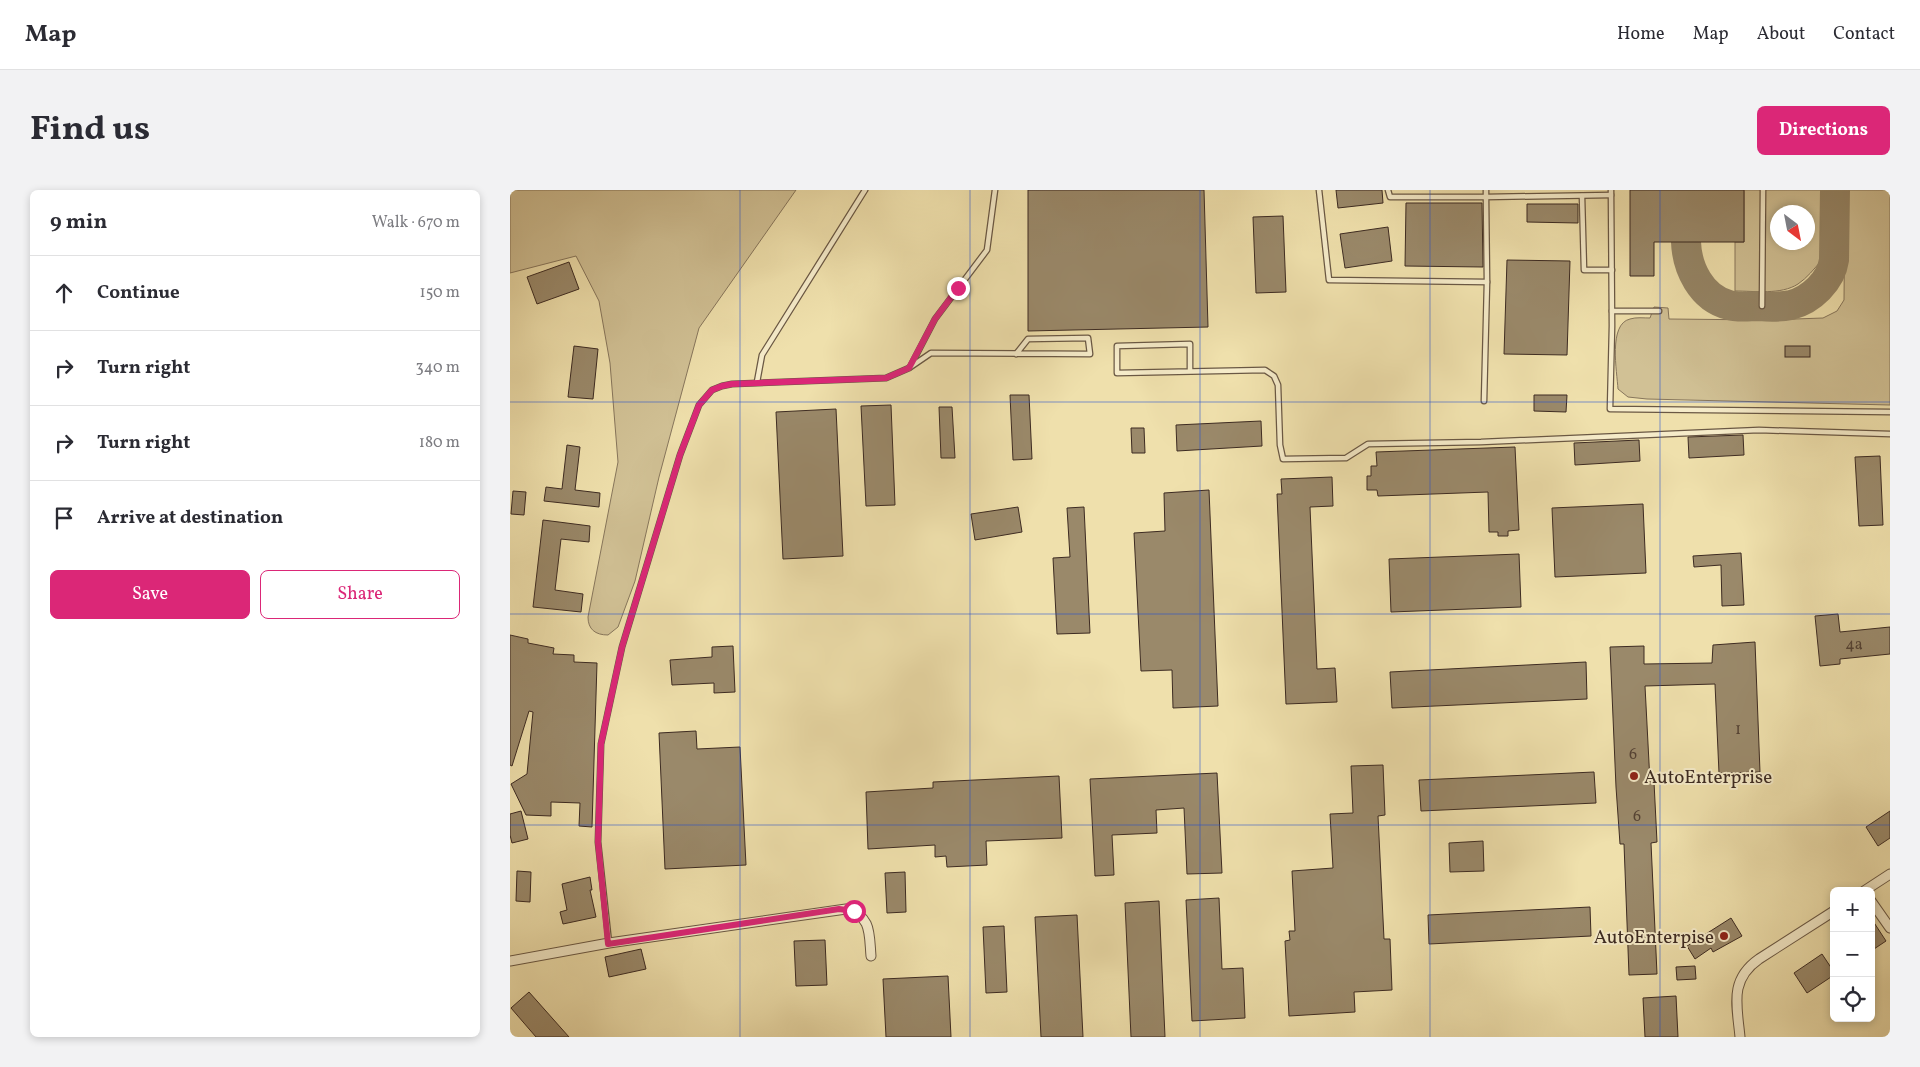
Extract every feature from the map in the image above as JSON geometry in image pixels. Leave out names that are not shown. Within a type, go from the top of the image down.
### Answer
[{"type":"street","points":[[1871,887],[1890,874]]},
{"type":"street","points":[[1875,907],[1890,928]]},
{"type":"street","points":[[510,961],[608,944],[846,909],[860,915],[865,920],[868,927],[871,956]]},
{"type":"street","points":[[1740,1037],[1736,996],[1742,974],[1759,959],[1830,914]]},
{"type":"lane","points":[[758,382],[762,355],[865,190]]},
{"type":"lane","points":[[909,368],[935,319],[987,250],[995,190]]},
{"type":"lane","points":[[1319,190],[1329,280],[1487,282]]},
{"type":"lane","points":[[1388,190],[1390,197],[1582,196],[1611,193],[1612,311],[1610,409],[1890,412]]},
{"type":"lane","points":[[1484,401],[1487,282],[1486,190]]},
{"type":"lane","points":[[1517,190],[1517,196]]},
{"type":"lane","points":[[1762,306],[1763,190]]},
{"type":"lane","points":[[1582,196],[1584,270],[1612,270]]},
{"type":"lane","points":[[1612,311],[1658,311]]},
{"type":"lane","points":[[608,944],[598,842],[601,744],[622,647],[680,455],[699,405],[704,397],[722,386],[758,382],[886,378],[909,368],[931,353],[1016,354],[1090,354],[1088,338],[1028,339],[1016,354]]},
{"type":"lane","points":[[1190,371],[1190,344],[1117,346],[1116,373],[1265,370],[1274,376],[1278,385],[1280,445],[1283,459],[1346,458],[1368,444],[1481,442],[1758,430],[1890,434]]},
{"type":"shaded area","points":[[510,190],[796,190],[699,328],[659,477],[635,581],[618,627],[608,635],[599,634],[593,630],[589,625],[588,617],[618,462],[610,363],[599,301],[576,256],[510,273]]},
{"type":"shaded area","points":[[1744,190],[1822,190],[1821,261],[1798,284],[1776,291],[1735,291],[1735,242],[1744,242]]},
{"type":"shaded area","points":[[1845,190],[1890,190],[1890,405],[1647,399],[1628,397],[1618,389],[1615,350],[1619,330],[1623,323],[1630,319],[1650,318],[1654,307],[1668,308],[1669,319],[1767,320],[1823,318],[1837,311],[1844,300]]},
{"type":"building","points":[[1028,190],[1204,190],[1208,327],[1028,331]]},
{"type":"building","points":[[1336,190],[1382,190],[1383,203],[1338,208]]},
{"type":"building","points":[[1630,190],[1744,190],[1744,242],[1654,242],[1654,276],[1630,276]]},
{"type":"building","points":[[1406,203],[1482,203],[1483,267],[1405,266]]},
{"type":"building","points":[[1527,204],[1578,204],[1578,223],[1527,222]]},
{"type":"building","points":[[1283,216],[1286,292],[1256,293],[1253,217]]},
{"type":"building","points":[[1388,227],[1392,261],[1345,268],[1340,234]]},
{"type":"building","points":[[1507,260],[1570,261],[1567,355],[1504,354]]},
{"type":"building","points":[[569,262],[579,289],[537,304],[527,277]]},
{"type":"building","points":[[574,346],[598,349],[593,399],[568,397]]},
{"type":"building","points":[[1785,346],[1810,346],[1810,357],[1785,357]]},
{"type":"building","points":[[1010,395],[1029,395],[1032,459],[1013,460]]},
{"type":"building","points":[[1534,395],[1567,395],[1566,412],[1534,411]]},
{"type":"building","points":[[891,405],[895,505],[866,506],[861,406]]},
{"type":"building","points":[[939,407],[952,407],[955,458],[941,458]]},
{"type":"building","points":[[836,409],[843,556],[783,559],[776,412]]},
{"type":"building","points":[[1261,421],[1262,446],[1177,451],[1176,425]]},
{"type":"building","points":[[1131,428],[1144,428],[1145,453],[1132,453]]},
{"type":"building","points":[[1743,435],[1744,455],[1689,458],[1688,437]]},
{"type":"building","points":[[1639,440],[1640,461],[1575,465],[1574,443]]},
{"type":"building","points":[[567,445],[580,447],[575,490],[600,493],[599,507],[544,501],[546,487],[562,489]]},
{"type":"building","points":[[1515,447],[1519,530],[1508,531],[1508,536],[1498,536],[1498,532],[1489,532],[1488,492],[1378,496],[1377,490],[1367,490],[1367,476],[1371,476],[1371,466],[1377,466],[1376,452]]},
{"type":"building","points":[[1880,456],[1883,525],[1859,526],[1855,457]]},
{"type":"building","points":[[1332,477],[1333,506],[1310,507],[1317,669],[1335,668],[1337,702],[1286,704],[1277,494],[1282,494],[1281,479]]},
{"type":"building","points":[[1209,490],[1218,706],[1173,708],[1172,670],[1141,671],[1134,533],[1165,531],[1164,493]]},
{"type":"building","points":[[513,491],[526,492],[524,515],[511,514]]},
{"type":"building","points":[[1643,504],[1646,573],[1555,577],[1552,508]]},
{"type":"building","points":[[1018,507],[1022,532],[975,540],[971,514]]},
{"type":"building","points":[[1084,507],[1090,633],[1057,634],[1053,558],[1070,557],[1067,508]]},
{"type":"building","points":[[543,520],[590,526],[589,542],[561,539],[555,590],[583,594],[581,612],[533,607]]},
{"type":"building","points":[[1741,553],[1744,605],[1722,606],[1721,565],[1694,567],[1693,556]]},
{"type":"building","points":[[1519,554],[1521,607],[1391,612],[1389,559]]},
{"type":"building","points":[[1838,614],[1840,632],[1890,627],[1890,654],[1840,659],[1840,664],[1820,666],[1815,616]]},
{"type":"building","points":[[510,635],[528,639],[528,643],[554,648],[553,654],[574,655],[574,662],[597,663],[592,827],[579,826],[580,803],[551,802],[551,816],[526,815],[511,784],[527,774],[533,712],[529,711],[512,766],[510,765]]},
{"type":"building","points":[[1755,642],[1760,772],[1719,773],[1715,684],[1645,686],[1650,782],[1654,782],[1657,842],[1651,843],[1657,974],[1629,975],[1624,844],[1620,844],[1610,647],[1644,646],[1644,664],[1712,663],[1713,645]]},
{"type":"building","points":[[733,646],[735,692],[714,693],[714,683],[672,685],[670,660],[712,657],[712,647]]},
{"type":"building","points":[[1586,662],[1587,699],[1392,708],[1390,672]]},
{"type":"building","points":[[696,731],[697,749],[740,747],[746,865],[665,869],[659,733]]},
{"type":"building","points":[[1383,765],[1385,815],[1378,816],[1384,939],[1390,939],[1392,990],[1354,992],[1355,1012],[1289,1016],[1285,941],[1290,940],[1289,931],[1295,931],[1292,871],[1333,868],[1330,814],[1353,813],[1351,766]]},
{"type":"building","points":[[1594,772],[1596,803],[1421,811],[1419,780]]},
{"type":"building","points":[[1217,773],[1222,873],[1187,874],[1184,808],[1156,810],[1157,833],[1112,835],[1114,875],[1095,876],[1090,779]]},
{"type":"building","points":[[1059,776],[1062,838],[986,841],[987,865],[947,867],[946,856],[935,857],[935,845],[868,849],[866,792],[933,788],[933,782]]},
{"type":"building","points":[[521,811],[528,839],[512,843],[510,814]]},
{"type":"building","points":[[1890,811],[1890,838],[1878,846],[1866,827]]},
{"type":"building","points":[[1483,841],[1484,871],[1450,872],[1449,843]]},
{"type":"building","points":[[517,871],[531,872],[530,902],[516,901]]},
{"type":"building","points":[[905,872],[906,912],[887,913],[885,873]]},
{"type":"building","points":[[590,877],[592,890],[590,890],[596,917],[563,924],[560,912],[567,910],[562,884]]},
{"type":"building","points":[[1219,898],[1222,969],[1243,968],[1245,1018],[1192,1021],[1186,900]]},
{"type":"building","points":[[1159,901],[1165,1037],[1131,1037],[1125,903]]},
{"type":"building","points":[[1590,907],[1591,936],[1429,944],[1428,915]]},
{"type":"building","points":[[1077,915],[1083,1037],[1041,1037],[1035,917]]},
{"type":"building","points":[[1731,918],[1742,936],[1713,952],[1711,948],[1695,959],[1687,946]]},
{"type":"building","points":[[1875,924],[1886,941],[1875,948]]},
{"type":"building","points":[[1004,926],[1007,992],[986,993],[983,927]]},
{"type":"building","points":[[825,940],[827,985],[796,986],[794,941]]},
{"type":"building","points":[[641,949],[646,969],[609,977],[605,957]]},
{"type":"building","points":[[1822,954],[1830,966],[1830,978],[1807,993],[1794,973]]},
{"type":"building","points":[[1695,966],[1696,979],[1677,980],[1676,967]]},
{"type":"building","points":[[948,976],[951,1037],[886,1037],[883,979]]},
{"type":"building","points":[[529,992],[569,1037],[536,1037],[511,1008]]},
{"type":"building","points":[[1676,996],[1678,1037],[1645,1037],[1643,998]]},
{"type":"taxiway","points":[[1686,242],[1689,262],[1697,281],[1703,289],[1719,301],[1740,307],[1791,305],[1813,294],[1824,282],[1832,268],[1834,260],[1835,190]]},
{"type":"place","name":"AutoEnterprise","points":[[1634,776]]},
{"type":"place","name":"AutoEnterpise","points":[[1724,936]]},
{"type":"route","points":[[854,911],[839,909],[608,944],[598,842],[601,744],[622,647],[680,455],[699,405],[704,397],[712,390],[732,384],[886,378],[909,368],[935,319],[958,288]]}]
